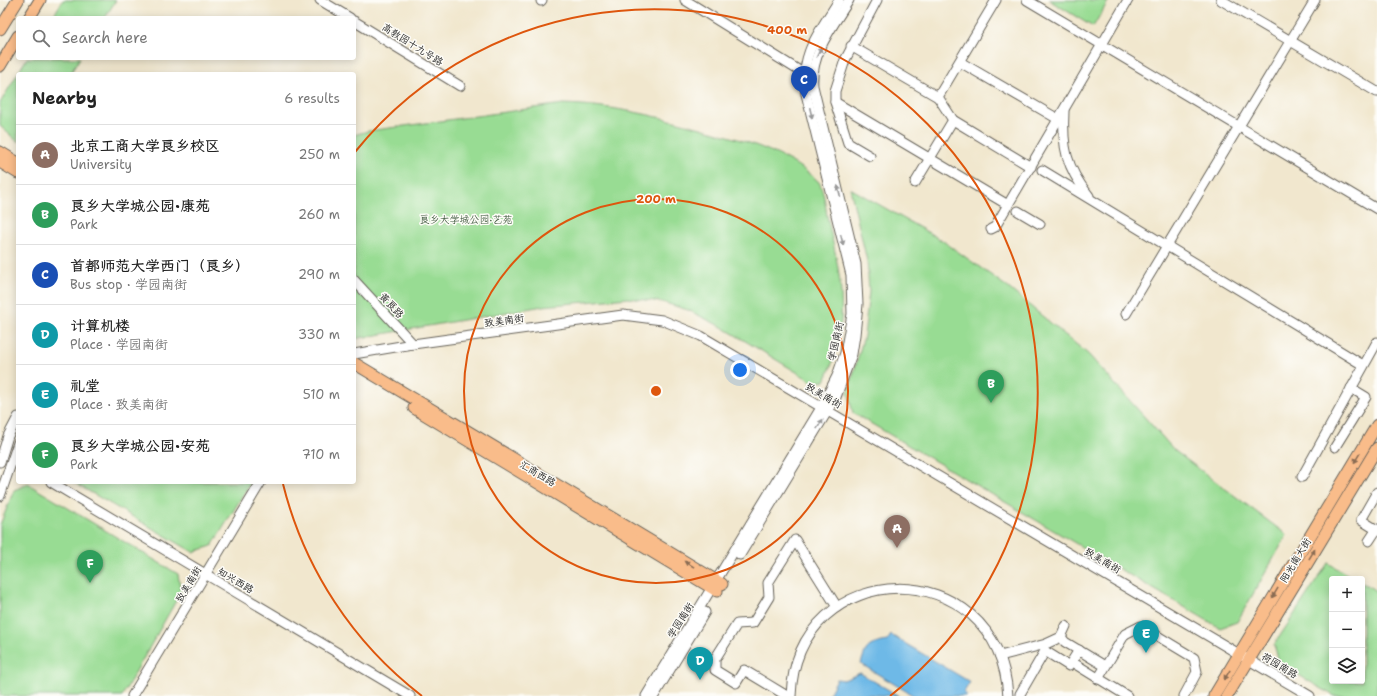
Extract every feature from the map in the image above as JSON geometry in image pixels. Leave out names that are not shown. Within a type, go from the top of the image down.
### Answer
[{"type":"main road","points":[[0,29],[18,0]]},
{"type":"main road","points":[[30,16],[40,0]]},
{"type":"main road","points":[[0,66],[16,39]]},
{"type":"main road","points":[[0,152],[16,162]]},
{"type":"main road","points":[[0,162],[16,172]]},
{"type":"main road","name":"汇商西路","points":[[356,364],[717,586]]},
{"type":"main road","name":"汇商西路","points":[[356,373],[717,586]]},
{"type":"main road","name":"阳光南大街","points":[[1227,696],[1244,657],[1377,425]]},
{"type":"main road","name":"阳光南大街","points":[[1214,696],[1244,657],[1377,448]]},
{"type":"street","points":[[320,0],[347,16]]},
{"type":"street","points":[[685,0],[808,74]]},
{"type":"street","name":"学园南街","points":[[654,696],[717,586],[825,408],[845,353],[852,314],[851,275],[807,99],[807,55],[839,0]]},
{"type":"street","name":"学园南街","points":[[808,74],[849,0]]},
{"type":"street","points":[[870,156],[848,143],[835,102],[835,91],[851,46],[878,0]]},
{"type":"street","points":[[938,97],[996,0]]},
{"type":"street","points":[[1027,0],[1377,209]]},
{"type":"street","points":[[991,229],[995,227],[1031,167],[1128,0]]},
{"type":"street","points":[[1221,0],[1377,92]]},
{"type":"street","points":[[1126,314],[1315,0]]},
{"type":"street","name":"高教园十九号路","points":[[356,22],[460,86]]},
{"type":"street","points":[[851,46],[938,97],[953,120],[1031,167]]},
{"type":"street","points":[[960,62],[1058,119]]},
{"type":"street","points":[[835,102],[1008,205]]},
{"type":"street","points":[[1064,110],[1063,140],[1068,162],[1077,180],[1092,200]]},
{"type":"street","points":[[915,183],[953,120]]},
{"type":"street","points":[[1042,170],[1364,365]]},
{"type":"street","points":[[1018,211],[1040,224]]},
{"type":"street","name":"黄良路","points":[[356,282],[413,344]]},
{"type":"street","name":"致美南街","points":[[356,354],[413,344],[623,315],[662,320],[702,336],[1244,657]]},
{"type":"street","points":[[1302,477],[1377,342]]},
{"type":"street","points":[[1335,447],[1366,397],[1351,388]]},
{"type":"street","points":[[0,496],[15,461],[1,456],[8,436],[16,421]]},
{"type":"street","name":"知兴西路","points":[[54,484],[410,696]]},
{"type":"street","name":"致美南街","points":[[132,696],[260,484]]},
{"type":"street","points":[[1369,541],[1377,529],[1361,520],[1377,492]]},
{"type":"street","points":[[787,696],[744,670],[736,683],[715,670],[715,659],[737,624],[752,623],[769,597],[768,583],[795,540],[837,607]]},
{"type":"street","name":"学园南街","points":[[646,696],[717,586]]},
{"type":"street","points":[[791,696],[795,667],[800,653],[813,631],[837,607],[858,596],[888,588],[918,589],[933,593],[961,606],[973,616],[993,640],[1000,656],[1005,668],[1008,696]]},
{"type":"street","points":[[1000,656],[1046,644],[1062,637],[1066,626]]},
{"type":"street","points":[[1098,679],[1125,634],[1141,626],[1194,658],[1197,672],[1184,696]]},
{"type":"street","points":[[1062,637],[1065,642],[1106,666]]},
{"type":"street","points":[[1018,695],[1045,651],[1069,666],[1079,650]]},
{"type":"street","name":"荷园南路","points":[[1244,657],[1310,696]]},
{"type":"street","points":[[1072,662],[1127,696]]},
{"type":"green space","points":[[63,0],[116,0],[106,16],[53,16]]},
{"type":"green space","points":[[1049,0],[1109,0],[1093,27]]},
{"type":"green space","points":[[26,60],[79,60],[71,72],[19,72]]},
{"type":"green space","points":[[16,76],[16,140],[0,126],[0,103]]},
{"type":"green space","name":"良乡大学城公园·艺苑","points":[[563,104],[597,106],[631,111],[729,136],[761,147],[791,162],[805,171],[820,184],[823,192],[840,279],[841,319],[839,339],[825,381],[813,382],[722,327],[688,310],[662,302],[628,298],[543,306],[356,339],[356,134],[368,131]]},
{"type":"green space","points":[[850,188],[943,241],[1006,286],[1088,354],[1175,451],[1287,535],[1237,622],[1220,628],[853,413],[848,393],[864,336],[869,292],[867,261]]},
{"type":"green space","points":[[28,484],[178,574],[181,592],[122,696],[0,696],[0,525],[14,490]]},
{"type":"green space","points":[[76,484],[250,484],[212,546],[193,552]]},
{"type":"green space","points":[[1328,563],[1350,576],[1329,576],[1329,684],[1365,684],[1365,585],[1377,591],[1377,696],[1334,696],[1280,664],[1274,645]]},
{"type":"water","points":[[891,635],[970,682],[964,692],[967,696],[914,696],[861,664],[864,653],[869,647],[887,641]]},
{"type":"water","points":[[860,673],[899,696],[848,694],[846,696],[828,696],[837,679],[844,680]]},
{"type":"place","name":"首都师范大学西门（良乡）","points":[[804,99]]},
{"type":"place","name":"良乡大学城公园·康苑","points":[[991,403]]},
{"type":"place","name":"北京工商大学良乡校区","points":[[897,548]]},
{"type":"place","name":"良乡大学城公园·安苑","points":[[90,583]]},
{"type":"place","name":"礼堂","points":[[1146,653]]},
{"type":"place","name":"计算机楼","points":[[700,680]]}]
